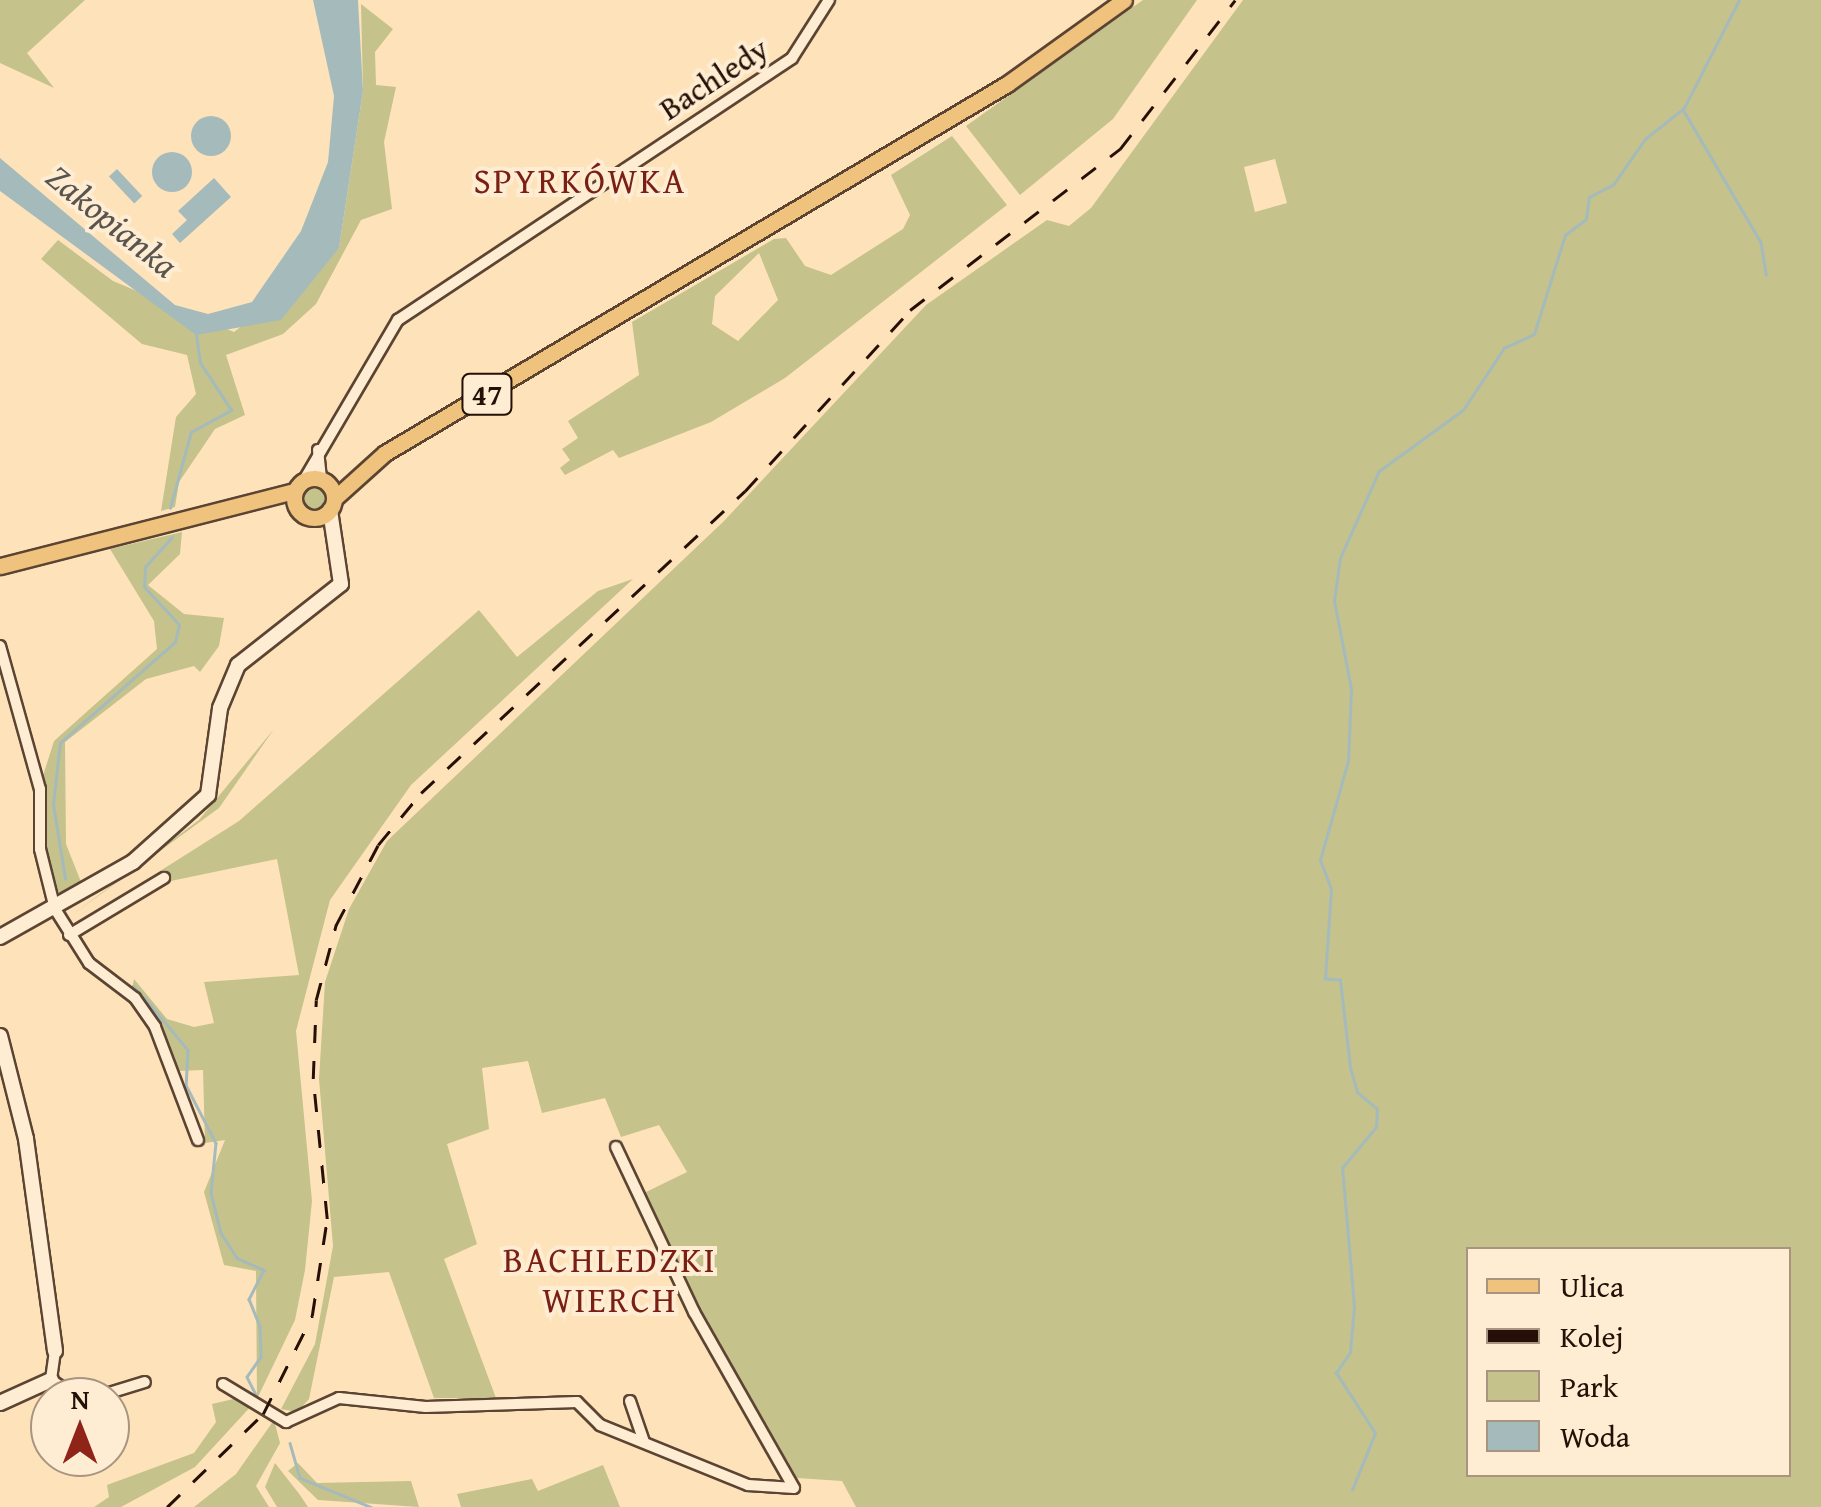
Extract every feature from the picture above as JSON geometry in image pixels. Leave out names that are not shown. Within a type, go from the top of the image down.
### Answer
[{"type":"main road","name":"47","points":[[316,492],[362,472],[1022,75],[1124,0]]},
{"type":"main road","points":[[0,566],[260,502],[316,492],[314,518]]},
{"type":"street","name":"Bachledy","points":[[316,492],[318,450],[398,320],[792,58],[828,0]]},
{"type":"street","points":[[0,937],[133,862],[208,795],[228,682],[251,652],[330,602],[345,568],[316,492]]},
{"type":"street","points":[[314,518],[337,544]]},
{"type":"street","points":[[0,646],[40,789],[42,866],[55,908],[69,935],[142,1007],[198,1140]]},
{"type":"street","points":[[69,935],[164,878]]},
{"type":"street","points":[[0,1036],[26,1139],[55,1351],[51,1377]]},
{"type":"street","points":[[223,1384],[286,1422],[339,1398],[426,1408],[577,1402],[594,1422],[748,1485],[794,1488],[694,1312],[616,1147]]},
{"type":"street","points":[[130,1387],[145,1382]]},
{"type":"street","points":[[0,1403],[30,1389]]},
{"type":"street","points":[[630,1401],[644,1442]]},
{"type":"green space","points":[[0,0],[85,0],[27,53],[54,88],[0,63]]},
{"type":"green space","points":[[1143,0],[1197,0],[1113,119],[1020,195],[966,126]]},
{"type":"green space","points":[[1243,0],[1821,0],[1821,1507],[856,1507],[842,1481],[797,1478],[698,1304],[642,1194],[687,1172],[659,1125],[621,1137],[605,1098],[542,1113],[528,1061],[482,1068],[489,1129],[447,1144],[477,1244],[444,1259],[496,1398],[434,1398],[389,1272],[334,1277],[309,1399],[297,1412],[281,1409],[315,1344],[333,1246],[319,1079],[325,982],[349,909],[387,841],[724,521],[926,305],[1047,220],[1069,226],[1091,208]],"holes":[[[1275,159],[1287,203],[1255,212],[1244,167]]]},
{"type":"green space","points":[[361,4],[393,29],[375,52],[376,85],[396,87],[384,142],[392,209],[361,220],[316,304],[283,334],[226,355],[245,415],[215,429],[179,482],[175,507],[161,511],[176,417],[196,394],[187,355],[142,344],[41,259],[58,240],[113,281],[234,332],[339,248],[363,91]]},
{"type":"green space","points":[[952,136],[1007,205],[785,378],[711,422],[619,458],[613,450],[565,475],[560,468],[570,460],[562,449],[578,438],[568,421],[639,375],[632,322],[774,239],[786,238],[805,266],[831,275],[903,229],[910,215],[891,175]],"holes":[[[759,253],[778,300],[738,341],[712,324],[715,296]]]},
{"type":"green space","points":[[314,485],[326,497],[314,509],[302,497]]},
{"type":"green space","points":[[182,532],[180,554],[148,585],[184,614],[224,618],[219,646],[200,672],[194,666],[146,679],[65,742],[66,844],[81,882],[60,893],[50,884],[41,782],[54,741],[157,649],[154,621],[110,549]]},
{"type":"green space","points":[[633,579],[411,785],[330,900],[296,1031],[312,1201],[305,1270],[295,1320],[257,1399],[256,1271],[224,1265],[204,1192],[225,1140],[205,1143],[203,1070],[178,1071],[132,990],[134,979],[167,1019],[194,1027],[214,1023],[204,982],[299,975],[277,859],[166,882],[160,871],[239,821],[479,610],[517,657],[598,591]]},
{"type":"green space","points":[[274,729],[219,808],[68,918],[199,820]]},
{"type":"green space","points":[[242,1397],[253,1404],[195,1467],[121,1507],[94,1507],[109,1497],[107,1485],[194,1453],[216,1422],[212,1404]]},
{"type":"green space","points":[[274,1420],[280,1443],[256,1486],[269,1507],[194,1507],[236,1474]]},
{"type":"green space","points":[[275,1463],[308,1507],[277,1507],[265,1487]]},
{"type":"green space","points":[[298,1463],[317,1483],[411,1481],[419,1507],[318,1500],[288,1471]]},
{"type":"green space","points":[[603,1465],[620,1507],[461,1507],[457,1494],[532,1479],[538,1491]]},
{"type":"water","points":[[313,0],[358,0],[363,91],[339,248],[281,320],[196,335],[0,191],[0,158],[175,305],[208,314],[252,302],[301,231],[328,162],[334,96]]},
{"type":"water","points":[[211,116],[225,122],[231,136],[225,150],[211,156],[197,150],[191,136],[197,122]]},
{"type":"water","points":[[172,152],[186,158],[192,172],[186,186],[172,192],[158,186],[152,172],[158,158]]},
{"type":"water","points":[[117,169],[142,196],[134,204],[109,177]]},
{"type":"water","points":[[214,178],[231,197],[180,243],[172,234],[187,220],[178,211]]},
{"type":"waterway","points":[[1352,1490],[1375,1433],[1336,1373],[1350,1352],[1354,1307],[1342,1168],[1376,1127],[1377,1109],[1357,1092],[1350,1067],[1340,980],[1325,979],[1331,889],[1320,860],[1348,761],[1351,689],[1334,601],[1340,558],[1379,471],[1463,410],[1504,348],[1534,334],[1565,235],[1586,219],[1589,197],[1613,185],[1645,139],[1684,108],[1739,0]]},
{"type":"waterway","points":[[1684,111],[1761,242],[1766,275]]},
{"type":"waterway","points":[[170,508],[191,432],[231,410],[200,363],[196,333]]},
{"type":"waterway","points":[[65,879],[53,804],[60,743],[175,642],[179,625],[144,587],[145,567],[172,537]]},
{"type":"waterway","points":[[133,986],[141,994]]},
{"type":"waterway","points":[[144,997],[188,1050],[186,1085],[216,1143],[211,1193],[221,1233],[237,1258],[264,1270],[249,1299],[260,1326],[261,1357],[247,1377],[256,1395]]},
{"type":"waterway","points":[[290,1443],[300,1478],[371,1507]]},
{"type":"railway","points":[[167,1507],[263,1414],[312,1316],[327,1219],[313,1079],[316,1000],[336,925],[378,845],[421,793],[745,491],[910,310],[1120,149],[1235,0]]},
{"type":"district","name":"SPYRKÓWKA","points":[[580,181]]},
{"type":"district","name":"BACHLEDZKI WIERCH","points":[[610,1280]]},
{"type":"water label","name":"Zakopianka","points":[[112,221]]}]
